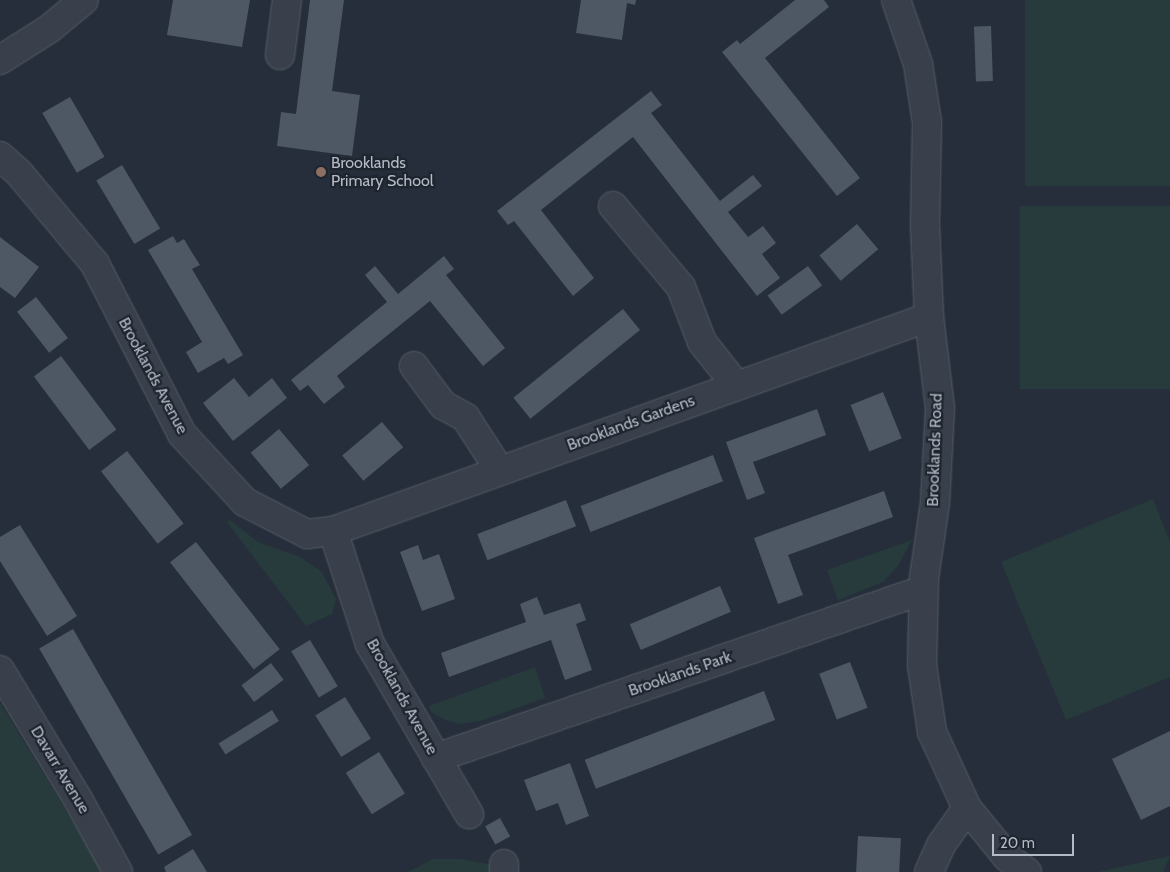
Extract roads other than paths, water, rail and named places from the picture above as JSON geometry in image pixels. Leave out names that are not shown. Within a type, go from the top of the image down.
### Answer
[{"type":"street","points":[[0,60],[49,29],[83,0]]},
{"type":"street","points":[[280,55],[287,0]]},
{"type":"street","name":"Brooklands Road","points":[[896,0],[918,64],[926,122],[924,225],[929,317],[940,408],[935,504],[923,590],[922,665],[932,732],[966,808],[1007,857],[1027,872]]},
{"type":"street","name":"Brooklands Avenue","points":[[0,156],[19,173],[95,264],[182,434],[245,502],[307,534],[333,531],[370,644],[469,814]]},
{"type":"street","points":[[613,206],[681,287],[702,342],[736,385]]},
{"type":"street","name":"Brooklands Gardens","points":[[333,531],[929,317]]},
{"type":"street","points":[[414,366],[443,405],[466,418],[500,470]]},
{"type":"street","name":"Brooklands Park","points":[[436,758],[923,590]]},
{"type":"street","name":"Davarr Avenue","points":[[0,670],[79,801],[118,872]]},
{"type":"street","points":[[930,872],[941,845],[966,808]]},
{"type":"place","name":"Brooklands Primary School","points":[[321,172]]}]
